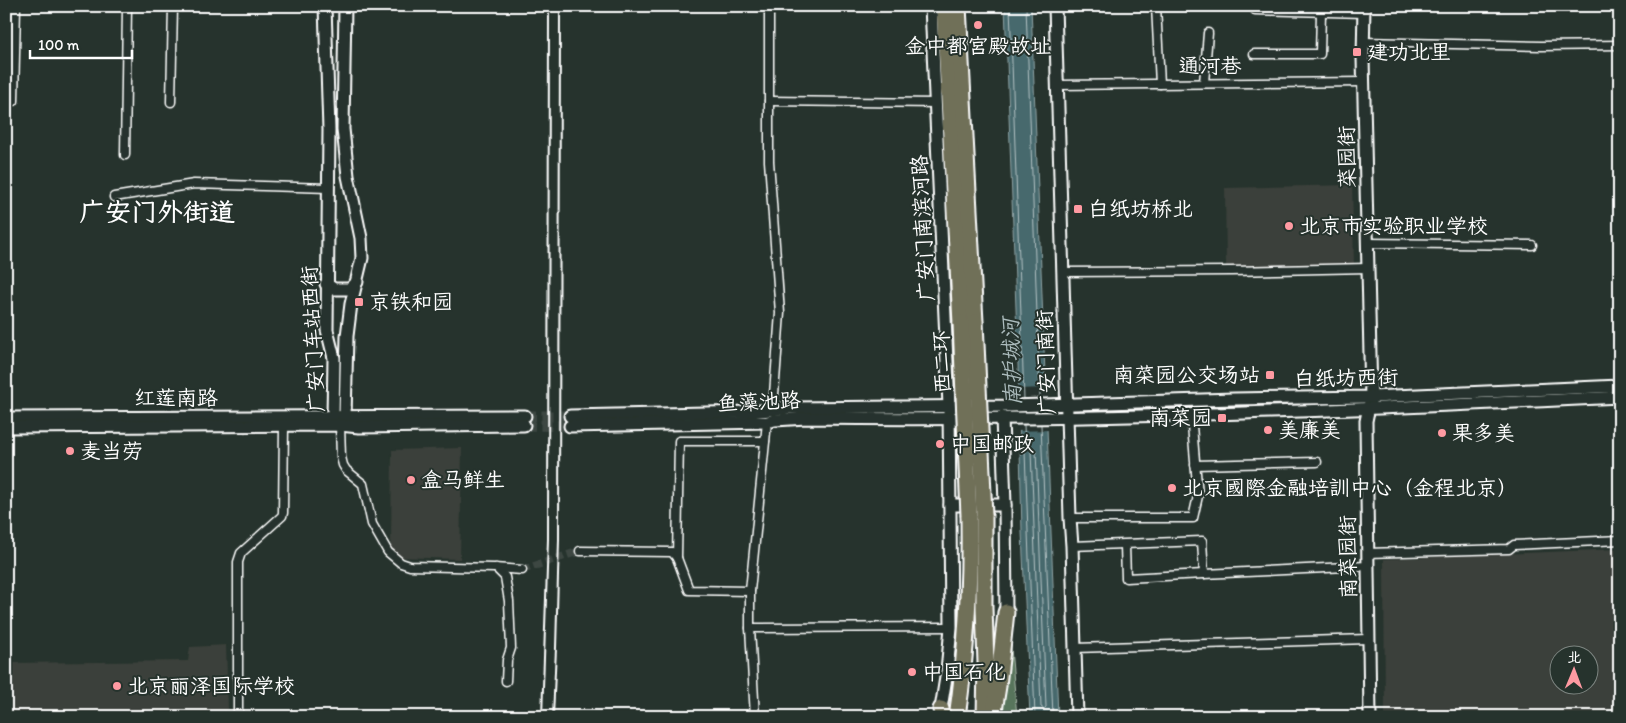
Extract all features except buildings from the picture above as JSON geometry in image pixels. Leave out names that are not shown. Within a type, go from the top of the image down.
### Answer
[{"type":"highway","name":"西二环","points":[[944,6],[968,322]]},
{"type":"highway","name":"西二环","points":[[958,6],[976,516],[986,663],[984,717]]},
{"type":"highway","name":"西二环","points":[[957,717],[966,640],[970,562],[976,516]]},
{"type":"highway","points":[[993,717],[1006,612]]},
{"type":"street","points":[[14,101],[16,6]]},
{"type":"street","points":[[125,155],[127,6]]},
{"type":"street","points":[[171,102],[173,6]]},
{"type":"street","name":"广安门车站西街","points":[[325,6],[329,130],[327,330],[334,358],[340,419]]},
{"type":"street","name":"广安门车站西街","points":[[340,419],[351,304],[362,258],[361,238],[348,176],[344,129],[345,6]]},
{"type":"street","points":[[769,6],[769,160],[780,313],[773,408]]},
{"type":"street","name":"广安门南滨河路","points":[[931,6],[949,412],[951,627],[941,714]]},
{"type":"street","name":"广安门南街","points":[[1055,6],[1065,271],[1065,417],[1074,546],[1082,717]]},
{"type":"street","name":"广安门南街","points":[[1059,85],[1060,6]]},
{"type":"street","points":[[1156,6],[1160,84]]},
{"type":"street","points":[[1255,10],[1321,12],[1364,10]]},
{"type":"street","name":"菜园街","points":[[1364,10],[1370,397]]},
{"type":"street","points":[[1254,54],[1320,54],[1321,12]]},
{"type":"street","points":[[1204,84],[1208,33]]},
{"type":"street","points":[[1363,42],[1541,46],[1620,45]]},
{"type":"street","name":"通河巷","points":[[1059,85],[1364,82]]},
{"type":"street","points":[[769,101],[936,103]]},
{"type":"street","points":[[329,130],[337,125],[344,129]]},
{"type":"street","points":[[114,197],[194,184],[328,188]]},
{"type":"street","points":[[1368,243],[1532,245]]},
{"type":"street","points":[[1065,271],[1232,271],[1368,268]]},
{"type":"street","points":[[326,284],[334,289],[350,289],[357,282]]},
{"type":"street","name":"白纸坊西街","points":[[1008,413],[1065,404],[1370,397],[1620,386]]},
{"type":"street","name":"南菜园街","points":[[1370,397],[1366,421],[1370,717]]},
{"type":"street","name":"白纸坊西街","points":[[1008,413],[1065,417],[1191,414],[1368,409],[1620,397]]},
{"type":"street","name":"鱼藻池路","points":[[773,408],[949,412],[806,418],[767,422],[570,421],[751,412],[773,408]]},
{"type":"street","points":[[949,412],[1008,413],[1005,505],[1006,612]]},
{"type":"street","points":[[1072,518],[1193,518],[1198,496],[1191,414]]},
{"type":"street","name":"红莲南路","points":[[6,418],[340,419]]},
{"type":"street","points":[[522,570],[410,566],[401,564],[388,552],[372,524],[363,484],[346,470],[343,465],[340,419],[358,427],[525,420]]},
{"type":"street","name":"红莲南路","points":[[6,427],[284,425],[340,419]]},
{"type":"street","points":[[755,717],[750,590],[767,422]]},
{"type":"street","points":[[238,717],[238,562],[241,553],[282,516],[284,425]]},
{"type":"street","points":[[677,558],[679,441],[765,441]]},
{"type":"street","points":[[1195,465],[1317,462]]},
{"type":"street","points":[[950,505],[1005,505]]},
{"type":"street","points":[[1368,553],[1509,549],[1514,545],[1620,540]]},
{"type":"street","points":[[1074,546],[1202,541],[1204,574]]},
{"type":"street","points":[[1125,545],[1126,578],[1368,566]]},
{"type":"street","points":[[580,551],[672,552],[677,558],[690,590],[750,590]]},
{"type":"street","points":[[494,568],[499,570],[505,577],[509,601],[511,648],[507,658],[506,681]]},
{"type":"street","points":[[750,628],[951,627]]},
{"type":"street","points":[[1078,648],[1368,638]]},
{"type":"street","name":"广安门南街","points":[[1077,717],[1078,648]]},
{"type":"shaded area","name":"北京市实验职业学校","points":[[1352,185],[1354,264],[1226,267],[1225,188]]},
{"type":"shaded area","points":[[462,448],[460,559],[397,557],[391,547],[392,450]]},
{"type":"shaded area","points":[[1620,549],[1620,717],[1385,717],[1384,559]]},
{"type":"shaded area","name":"北京丽泽国际学校","points":[[226,645],[228,709],[219,717],[6,717],[6,663],[188,661],[190,647]]},
{"type":"green space","points":[[1009,626],[1017,717],[997,717]]},
{"type":"water","points":[[1005,6],[1031,6],[1058,717],[1030,717]]},
{"type":"pier","points":[[1047,388],[1049,430],[1017,431],[1016,389]]},
{"type":"tunnel","points":[[525,416],[570,416]]},
{"type":"tunnel","points":[[524,425],[570,426]]},
{"type":"tunnel","points":[[522,570],[580,551]]},
{"type":"railway","points":[[542,717],[548,539],[549,6]]},
{"type":"railway","points":[[553,717],[559,539],[560,6]]},
{"type":"place","name":"金中都宫殿故址","points":[[978,25]]},
{"type":"place","name":"建功北里","points":[[1357,52]]},
{"type":"place","name":"白纸坊桥北","points":[[1078,209]]},
{"type":"place","name":"北京市实验职业学校","points":[[1289,226]]},
{"type":"place","name":"京铁和园","points":[[359,302]]},
{"type":"place","name":"南菜园公交场站","points":[[1270,375]]},
{"type":"place","name":"南菜园","points":[[1222,418]]},
{"type":"place","name":"美廉美","points":[[1268,430]]},
{"type":"place","name":"果多美","points":[[1442,433]]},
{"type":"place","name":"中国邮政","points":[[940,444]]},
{"type":"place","name":"麦当劳","points":[[70,451]]},
{"type":"place","name":"盒马鲜生","points":[[411,480]]},
{"type":"place","name":"北京國際金融培訓中心（金程北京）","points":[[1172,488]]},
{"type":"place","name":"中国石化","points":[[912,672]]},
{"type":"place","name":"北京丽泽国际学校","points":[[117,686]]},
{"type":"district","name":"广安门外街道","points":[[157,212]]},
{"type":"water label","name":"南护城河","points":[[1011,362]]}]
